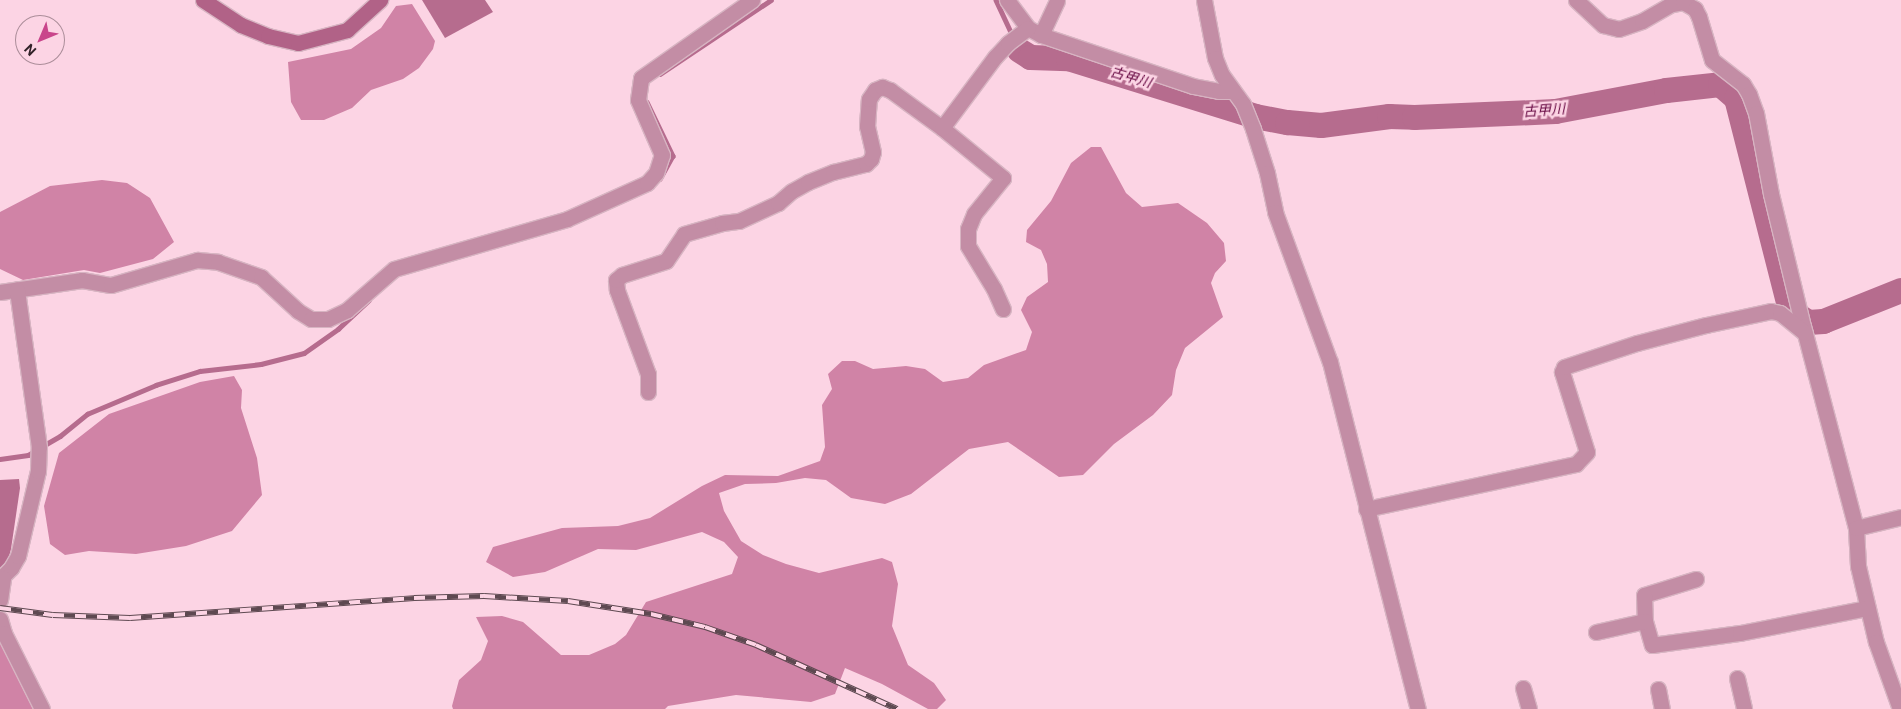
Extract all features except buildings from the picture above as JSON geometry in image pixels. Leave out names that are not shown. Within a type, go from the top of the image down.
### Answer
[{"type":"street","points":[[203,0],[241,25],[268,36],[298,43],[347,30],[380,0]]},
{"type":"street","points":[[0,292],[82,280],[111,285],[197,260],[218,262],[261,277],[298,311],[311,319],[328,320],[347,310],[394,269],[567,219],[647,183],[656,173],[662,155],[638,100],[641,78],[752,0]]},
{"type":"street","points":[[1007,0],[1035,32],[1193,86],[1220,91],[1233,91]]},
{"type":"street","points":[[942,128],[995,57],[1008,44],[1035,32],[1057,0]]},
{"type":"street","points":[[1204,0],[1215,58],[1222,75],[1242,104],[1253,129],[1267,173],[1275,212],[1330,362],[1418,709]]},
{"type":"street","points":[[1576,0],[1603,25],[1619,29],[1642,21],[1672,4],[1683,2],[1695,9],[1712,60],[1743,84],[1751,101],[1805,333],[1856,528],[1858,566],[1876,642],[1900,709]]},
{"type":"street","points":[[648,392],[648,374],[616,290],[616,280],[622,275],[666,261],[672,255],[678,240],[684,234],[722,223],[739,221],[778,203],[792,191],[808,182],[833,172],[866,164],[871,160],[873,152],[867,126],[869,99],[875,90],[882,87],[890,90],[942,128],[1003,178],[974,214],[968,229],[968,246],[994,289],[1003,309]]},
{"type":"street","points":[[0,613],[1,578],[18,556],[38,471],[37,428],[17,290]]},
{"type":"street","points":[[1366,509],[1576,464],[1587,452],[1562,372],[1564,367],[1654,339],[1771,311],[1780,313],[1805,333]]},
{"type":"street","points":[[1856,528],[1901,517]]},
{"type":"street","points":[[1696,580],[1644,596],[1645,620],[1652,645],[1740,632],[1868,608]]},
{"type":"street","points":[[0,619],[4,633],[42,709]]},
{"type":"street","points":[[1596,632],[1645,620]]},
{"type":"street","points":[[1736,678],[1744,709]]},
{"type":"street","points":[[1523,688],[1529,709]]},
{"type":"street","points":[[1658,689],[1662,709]]},
{"type":"shaded area","points":[[422,0],[485,0],[493,12],[445,38]]},
{"type":"shaded area","points":[[412,4],[435,41],[433,49],[419,68],[403,79],[371,90],[352,108],[324,120],[301,120],[291,102],[288,62],[351,49],[381,28],[396,6]]},
{"type":"shaded area","points":[[1091,147],[1101,147],[1126,193],[1142,207],[1178,203],[1207,223],[1224,243],[1226,261],[1215,273],[1211,283],[1223,317],[1185,348],[1176,370],[1172,395],[1153,415],[1114,444],[1083,475],[1059,477],[1008,442],[969,449],[911,494],[885,504],[851,498],[826,480],[805,478],[776,483],[745,484],[719,493],[724,511],[741,541],[763,555],[786,564],[819,573],[882,558],[892,562],[898,584],[892,626],[908,665],[934,683],[946,700],[937,709],[928,709],[882,684],[845,668],[835,694],[811,702],[736,695],[668,706],[665,709],[453,709],[452,706],[459,680],[481,660],[488,641],[476,617],[502,616],[523,622],[561,655],[589,655],[615,644],[626,635],[646,602],[732,574],[738,557],[724,542],[702,532],[636,550],[598,549],[545,572],[513,577],[486,562],[493,547],[562,528],[618,526],[650,518],[702,486],[725,475],[778,476],[820,461],[825,447],[822,405],[832,389],[828,374],[842,361],[855,361],[873,369],[906,366],[925,369],[943,382],[968,378],[984,365],[1026,350],[1032,332],[1021,310],[1027,297],[1048,282],[1047,264],[1041,250],[1026,242],[1027,230],[1051,201],[1071,163]]},
{"type":"shaded area","points":[[102,180],[127,183],[150,198],[174,242],[153,259],[100,273],[84,270],[23,280],[0,269],[0,212],[50,186]]},
{"type":"shaded area","points":[[234,376],[242,390],[241,408],[257,458],[262,495],[232,531],[186,546],[136,554],[89,551],[65,555],[50,544],[44,506],[59,453],[109,414],[200,382]]},
{"type":"shaded area","points":[[19,479],[20,488],[11,549],[8,560],[0,568],[0,480]]},
{"type":"shaded area","points":[[0,637],[21,685],[33,709],[0,709]]},
{"type":"waterway","points":[[660,74],[771,0]]},
{"type":"waterway","points":[[996,0],[1012,35]]},
{"type":"waterway","name":"古甲川","points":[[1019,50],[1030,57],[1068,58],[1255,116],[1287,122],[1321,125],[1389,116],[1414,117],[1555,111],[1666,90],[1720,84],[1736,98],[1790,310],[1808,322],[1823,321],[1901,290]]},
{"type":"waterway","points":[[647,102],[673,156],[660,179]]},
{"type":"waterway","points":[[41,447],[60,436],[87,414],[156,385],[200,371],[261,364],[304,353],[338,329],[369,300]]},
{"type":"waterway","points":[[0,459],[28,455],[35,451]]},
{"type":"railway","points":[[0,608],[53,615],[130,618],[414,598],[484,596],[568,601],[651,614],[705,627],[756,645],[897,709]]}]
